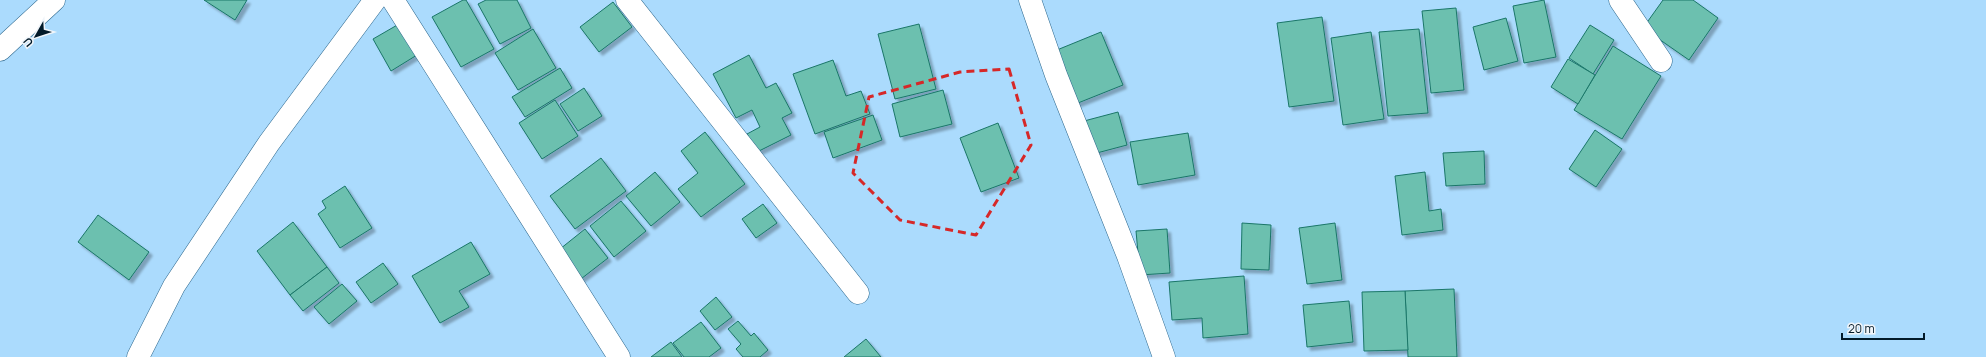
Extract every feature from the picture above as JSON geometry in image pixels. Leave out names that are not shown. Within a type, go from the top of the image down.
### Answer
[{"type":"street","points":[[0,50],[54,0]]},
{"type":"street","points":[[138,357],[174,286],[269,143],[375,0]]},
{"type":"street","points":[[393,0],[619,357]]},
{"type":"street","points":[[627,0],[858,293]]},
{"type":"street","points":[[1030,0],[1056,75],[1128,256],[1164,357]]},
{"type":"street","points":[[1620,0],[1660,61]]},
{"type":"highlighted area","points":[[1009,69],[1031,145],[976,235],[900,220],[853,173],[869,97],[960,72]]},
{"type":"building","points":[[204,0],[247,0],[235,20]]},
{"type":"building","points":[[463,0],[466,0],[494,49],[461,67],[432,17]]},
{"type":"building","points":[[486,0],[517,0],[531,28],[500,44],[478,4]]},
{"type":"building","points":[[1544,0],[1556,57],[1524,63],[1513,6]]},
{"type":"building","points":[[1663,0],[1693,0],[1718,18],[1689,60],[1643,28]]},
{"type":"building","points":[[613,2],[632,27],[599,52],[580,27]]},
{"type":"building","points":[[1456,8],[1464,90],[1431,93],[1422,11]]},
{"type":"building","points":[[1322,17],[1334,101],[1289,107],[1277,23]]},
{"type":"building","points":[[1506,18],[1518,61],[1484,70],[1473,27]]},
{"type":"building","points":[[399,24],[417,55],[391,71],[373,39]]},
{"type":"building","points":[[919,24],[936,89],[895,99],[878,34]]},
{"type":"building","points":[[1590,25],[1614,40],[1593,74],[1569,58]]},
{"type":"building","points":[[533,29],[556,68],[518,90],[495,53]]},
{"type":"building","points":[[1419,29],[1428,113],[1388,116],[1379,32]]},
{"type":"building","points":[[1101,32],[1123,85],[1073,105],[1052,52]]},
{"type":"building","points":[[1371,32],[1384,119],[1343,125],[1331,38]]},
{"type":"building","points":[[1613,46],[1661,76],[1622,139],[1574,110]]},
{"type":"building","points":[[749,55],[766,88],[776,83],[792,113],[782,118],[791,135],[757,152],[747,134],[760,127],[752,110],[736,118],[713,74]]},
{"type":"building","points":[[1568,59],[1595,75],[1578,104],[1551,87]]},
{"type":"building","points":[[833,60],[846,96],[861,91],[870,114],[815,134],[793,74]]},
{"type":"building","points":[[560,68],[572,88],[525,117],[512,97]]},
{"type":"building","points":[[584,88],[602,116],[578,131],[560,104]]},
{"type":"building","points":[[943,90],[952,124],[900,137],[892,104]]},
{"type":"building","points":[[555,100],[578,136],[542,159],[519,123]]},
{"type":"building","points":[[1118,112],[1127,145],[1093,154],[1084,121]]},
{"type":"building","points":[[873,115],[882,140],[833,158],[824,132]]},
{"type":"building","points":[[998,123],[1019,178],[981,192],[960,138]]},
{"type":"building","points":[[1595,130],[1622,149],[1596,187],[1569,169]]},
{"type":"building","points":[[705,132],[745,184],[701,217],[678,189],[698,173],[681,151]]},
{"type":"building","points":[[1188,133],[1195,175],[1138,185],[1130,142]]},
{"type":"building","points":[[1484,151],[1485,184],[1446,186],[1443,153]]},
{"type":"building","points":[[601,158],[626,191],[575,229],[550,196]]},
{"type":"building","points":[[655,172],[680,202],[651,226],[626,196]]},
{"type":"building","points":[[1425,172],[1429,211],[1441,209],[1443,230],[1402,235],[1395,176]]},
{"type":"building","points":[[345,186],[372,228],[340,248],[318,214],[326,208],[322,201]]},
{"type":"building","points":[[621,201],[646,231],[614,257],[590,226]]},
{"type":"building","points":[[763,204],[777,223],[756,238],[742,219]]},
{"type":"building","points":[[98,215],[149,252],[129,280],[78,242]]},
{"type":"building","points":[[293,222],[327,267],[290,295],[257,251]]},
{"type":"building","points":[[1242,223],[1271,225],[1269,270],[1241,269]]},
{"type":"building","points":[[1335,223],[1342,280],[1307,284],[1299,228]]},
{"type":"building","points":[[585,229],[608,258],[577,282],[555,253]]},
{"type":"building","points":[[1167,229],[1170,273],[1140,275],[1136,231]]},
{"type":"building","points":[[471,242],[490,274],[459,291],[469,307],[440,323],[412,276]]},
{"type":"building","points":[[383,263],[398,284],[371,303],[356,282]]},
{"type":"building","points":[[327,267],[339,283],[303,311],[290,295]]},
{"type":"building","points":[[1244,276],[1248,334],[1203,338],[1202,318],[1172,320],[1169,282]]},
{"type":"building","points":[[342,284],[357,301],[329,324],[314,307]]},
{"type":"building","points":[[1454,289],[1457,357],[1408,357],[1405,291]]},
{"type":"building","points":[[1405,291],[1408,350],[1364,351],[1362,292]]},
{"type":"building","points":[[716,297],[732,317],[715,330],[700,311]]},
{"type":"building","points":[[1349,301],[1353,342],[1307,347],[1303,305]]},
{"type":"building","points":[[738,321],[751,336],[754,333],[768,350],[760,357],[743,357],[736,349],[741,344],[728,329]]},
{"type":"building","points":[[701,322],[721,348],[709,357],[684,357],[673,343]]},
{"type":"building","points":[[866,339],[881,357],[844,357]]},
{"type":"building","points":[[671,342],[682,357],[651,357]]}]
